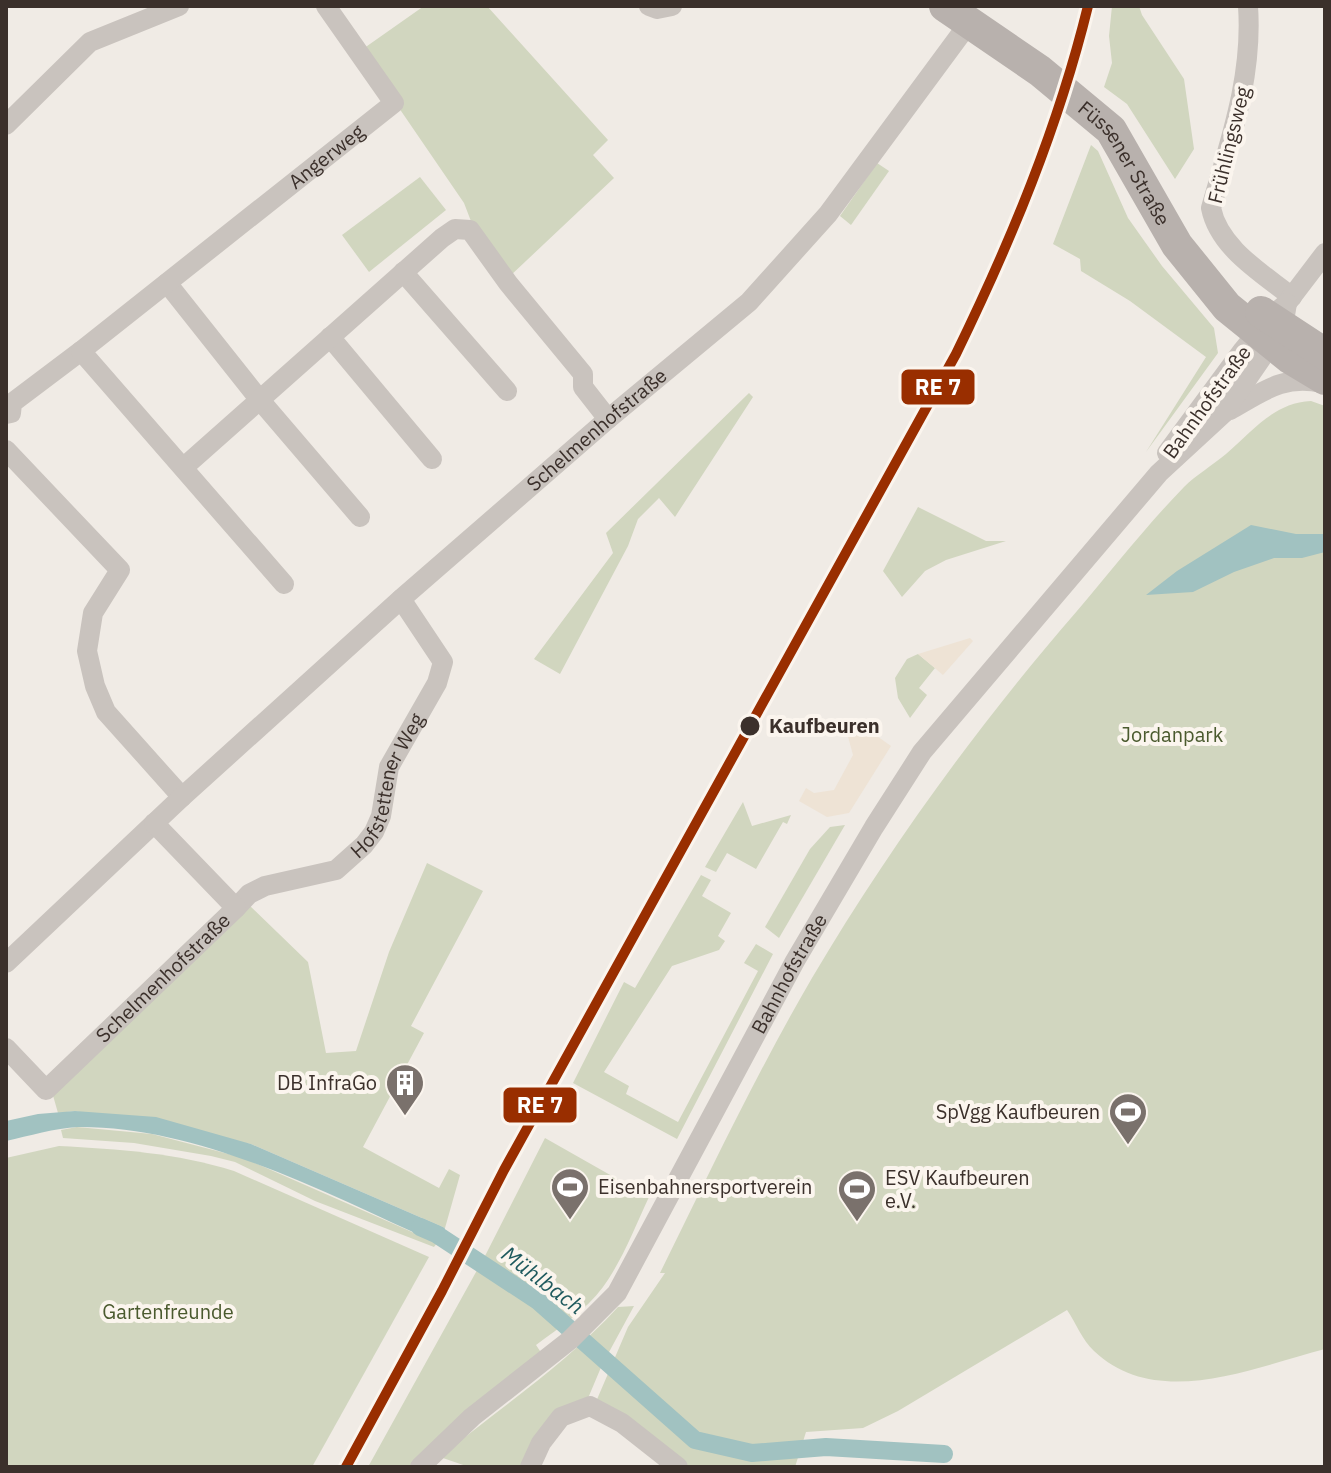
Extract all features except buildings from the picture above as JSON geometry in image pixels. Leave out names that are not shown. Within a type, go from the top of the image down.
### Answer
[{"type":"main road","name":"Füssener Straße","points":[[957,14],[1040,71],[1111,130],[1177,245],[1227,307],[1277,320]]},
{"type":"main road","points":[[1277,320],[1325,354]]},
{"type":"main road","points":[[1277,320],[1325,381]]},
{"type":"street","points":[[6,125],[90,42],[179,6]]},
{"type":"street","name":"Angerweg","points":[[8,406],[394,103],[326,6]]},
{"type":"street","points":[[649,6],[657,9],[672,6]]},
{"type":"street","name":"Frühlingsweg","points":[[1248,6],[1250,34],[1246,81],[1211,208],[1215,226],[1242,257],[1277,320]]},
{"type":"street","name":"Schelmenhofstraße","points":[[6,963],[182,797],[401,599],[608,419],[749,302],[828,214],[957,14]]},
{"type":"street","points":[[184,467],[455,229],[470,230],[508,283],[583,374],[583,387],[608,419]]},
{"type":"street","points":[[1277,320],[1325,253]]},
{"type":"street","points":[[403,272],[507,391]]},
{"type":"street","points":[[167,283],[259,399],[360,517]]},
{"type":"street","name":"Bahnhofstraße","points":[[1223,414],[1277,320]]},
{"type":"street","name":"Bahnhofstraße","points":[[1159,473],[1167,452],[1277,320]]},
{"type":"street","points":[[330,337],[432,459]]},
{"type":"street","points":[[81,351],[284,584]]},
{"type":"street","name":"Bahnhofstraße","points":[[420,1467],[472,1417],[570,1340],[617,1293],[795,961],[922,752],[1159,473],[1223,414],[1288,381],[1325,381]]},
{"type":"street","points":[[6,450],[120,570],[93,613],[87,651],[95,686],[106,712],[182,797]]},
{"type":"street","name":"Hofstettener Weg","points":[[236,908],[249,894],[265,886],[336,870],[374,832],[381,816],[389,767],[437,683],[443,662],[401,599]]},
{"type":"street","name":"Schelmenhofstraße","points":[[6,1048],[46,1090],[236,908],[154,823]]},
{"type":"street","points":[[530,1467],[541,1443],[561,1417],[590,1406],[622,1423],[678,1467]]},
{"type":"green space","points":[[424,6],[487,6],[608,140],[593,155],[614,178],[509,277],[474,229],[464,203],[360,51]]},
{"type":"green space","points":[[1112,6],[1139,6],[1184,79],[1194,149],[1175,179],[1127,104],[1104,87],[1112,63],[1109,36]]},
{"type":"green space","points":[[1091,145],[1098,151],[1128,218],[1162,266],[1214,328],[1218,353],[1146,452],[1206,357],[1130,301],[1081,271],[1080,259],[1053,244]]},
{"type":"green space","points":[[877,163],[889,171],[851,225],[840,216]]},
{"type":"green space","points":[[420,177],[446,210],[369,272],[342,235]]},
{"type":"green space","points":[[749,393],[753,397],[675,517],[659,498],[638,519],[628,546],[560,674],[534,659],[613,553],[606,533]]},
{"type":"green space","name":"Jordanpark","points":[[1311,401],[1325,406],[1325,1349],[1206,1379],[1147,1379],[1119,1369],[1094,1351],[1067,1310],[898,1411],[863,1428],[806,1432],[795,1467],[693,1467],[682,1463],[595,1404],[628,1327],[665,1273],[660,1273],[715,1161],[812,978],[936,788],[1040,654],[1143,533],[1189,483],[1264,420],[1285,407]]},
{"type":"green space","points":[[918,507],[986,541],[1006,541],[946,560],[925,571],[902,597],[883,571]]},
{"type":"green space","points":[[918,654],[935,668],[919,688],[927,695],[910,718],[898,698],[895,678],[907,659]]},
{"type":"green space","points":[[743,802],[752,826],[791,815],[787,824],[783,822],[756,869],[727,853],[716,872],[705,867]]},
{"type":"green space","points":[[845,825],[779,938],[765,927],[810,849],[830,827]]},
{"type":"green space","points":[[427,863],[483,891],[411,1026],[424,1033],[363,1147],[439,1188],[449,1169],[460,1175],[445,1228],[251,1144],[75,1111],[58,1113],[52,1092],[248,904],[308,962],[326,1053],[356,1051],[389,952]]},
{"type":"green space","points":[[701,875],[711,880],[702,896],[731,913],[718,936],[725,941],[719,950],[672,966],[604,1072],[629,1086],[626,1094],[678,1122],[758,971],[744,963],[756,944],[773,954],[677,1139],[573,1083],[624,982],[635,988]]},
{"type":"green space","points":[[77,1127],[152,1134],[244,1158],[437,1243],[434,1247],[315,1201],[235,1162],[134,1143],[63,1138],[61,1130]]},
{"type":"green space","points":[[545,1138],[649,1197],[628,1244],[603,1287],[588,1304],[536,1345],[542,1354],[411,1467],[368,1467],[486,1254]]},
{"type":"green space","name":"Gartenfreunde","points":[[59,1146],[169,1156],[234,1171],[429,1257],[312,1467],[6,1467],[6,1158]]},
{"type":"green space","points":[[634,1306],[602,1365],[586,1403],[526,1467],[469,1467],[440,1457],[554,1367],[618,1307]]},
{"type":"shaded area","points":[[970,638],[973,641],[943,675],[918,654]]},
{"type":"shaded area","points":[[864,727],[891,746],[849,813],[827,817],[799,801],[806,788],[814,793],[834,790],[853,755],[847,733]]},
{"type":"water","points":[[1251,525],[1296,534],[1325,534],[1325,552],[1302,558],[1274,558],[1234,572],[1193,592],[1146,595],[1177,571]]},
{"type":"water","points":[[75,1111],[156,1117],[251,1144],[445,1228],[437,1243],[308,1184],[217,1150],[171,1138],[124,1130],[78,1127],[6,1141],[6,1121]]},
{"type":"waterway","name":"Mühlbach","points":[[420,1227],[436,1234],[538,1301],[695,1440],[752,1453],[826,1447],[944,1454]]},
{"type":"transit line","points":[[346,1467],[504,1170],[956,354],[996,269],[1048,140],[1088,6]]},
{"type":"place","name":"Kaufbeuren","points":[[750,726]]},
{"type":"place","name":"DB InfraGo","points":[[405,1117]]},
{"type":"place","name":"SpVgg Kaufbeuren","points":[[1128,1146]]},
{"type":"place","name":"Eisenbahnersportverein","points":[[570,1221]]},
{"type":"place","name":"ESV Kaufbeuren e.V.","points":[[857,1223]]}]
